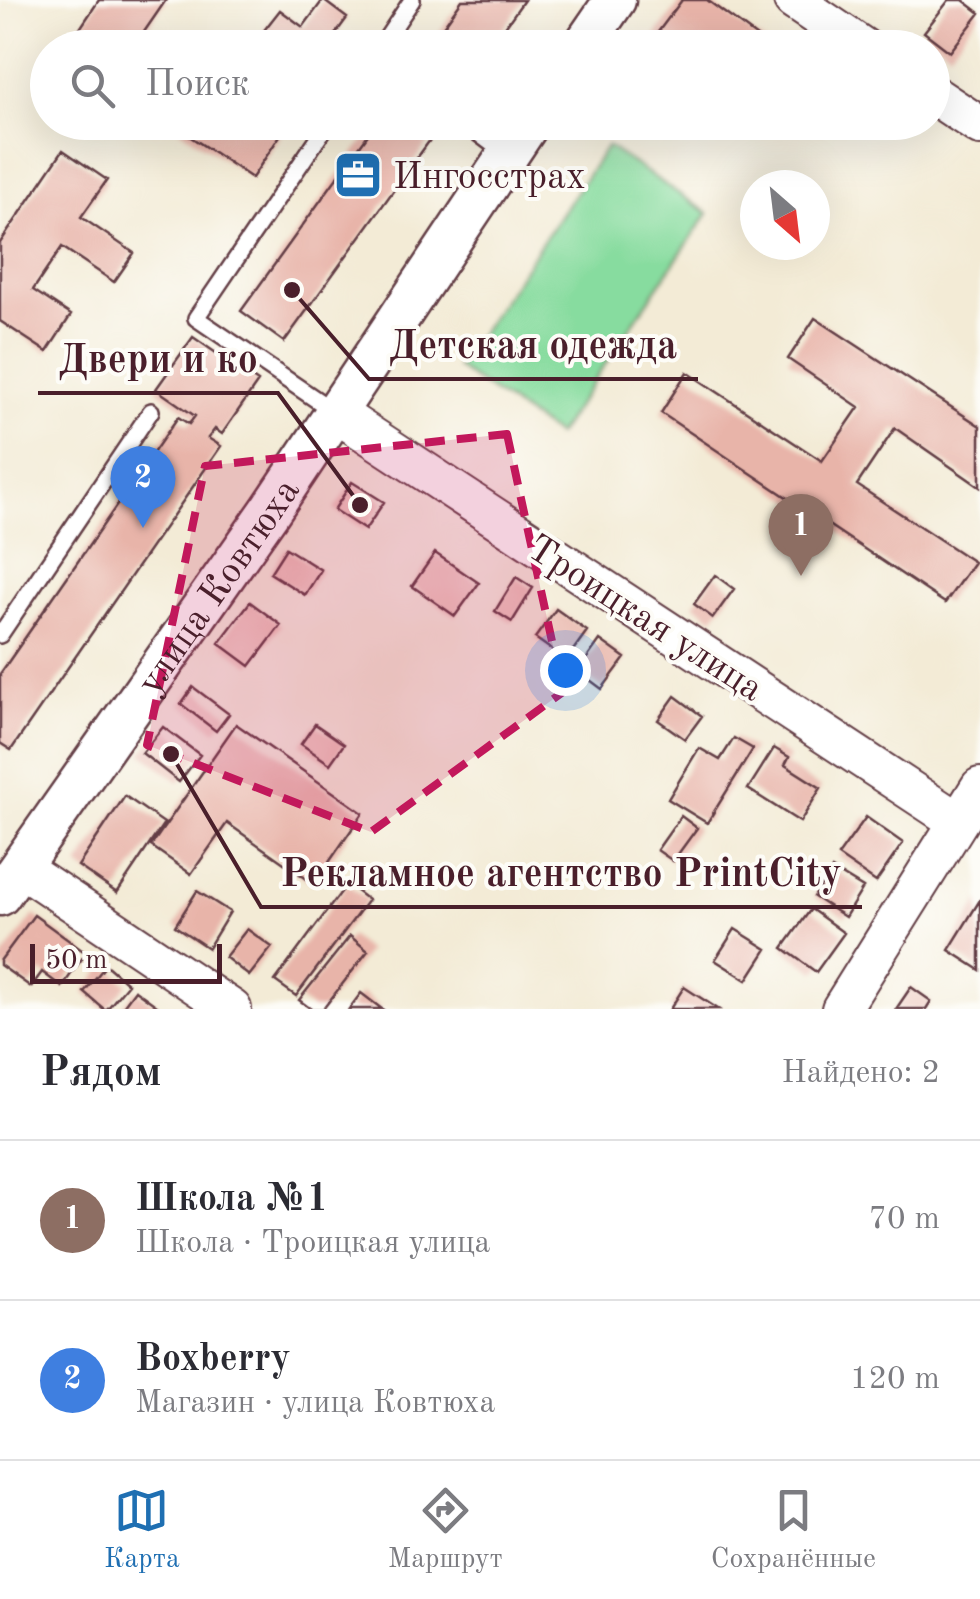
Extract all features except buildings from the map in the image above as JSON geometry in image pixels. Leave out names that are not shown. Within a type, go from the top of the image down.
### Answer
[{"type":"main road","points":[[594,30],[615,0]]},
{"type":"main road","name":"улица Ковтюха","points":[[10,874],[259,528],[517,140]]},
{"type":"street","points":[[793,0],[837,30]]},
{"type":"street","points":[[950,106],[980,126]]},
{"type":"street","name":"Троицкая улица","points":[[336,412],[958,821]]},
{"type":"street","points":[[841,1009],[980,786]]},
{"type":"street","points":[[10,874],[232,1009]]},
{"type":"lane","points":[[392,30],[412,0]]},
{"type":"lane","points":[[317,140],[196,318],[336,412]]},
{"type":"lane","points":[[0,635],[151,411]]},
{"type":"highlighted area","points":[[507,434],[563,692],[371,832],[147,745],[205,466]]},
{"type":"green space","points":[[607,146],[708,213],[557,435],[457,368]]},
{"type":"place","name":"Ингосстрах","points":[[358,175]]},
{"type":"place","name":"Детская одежда","points":[[292,290]]},
{"type":"place","name":"Двери и ко","points":[[360,505]]},
{"type":"place","name":"Boxberry","points":[[143,528]]},
{"type":"place","name":"Школа №1","points":[[801,576]]},
{"type":"place","name":"Рекламное агентство PrintCity","points":[[171,754]]}]
